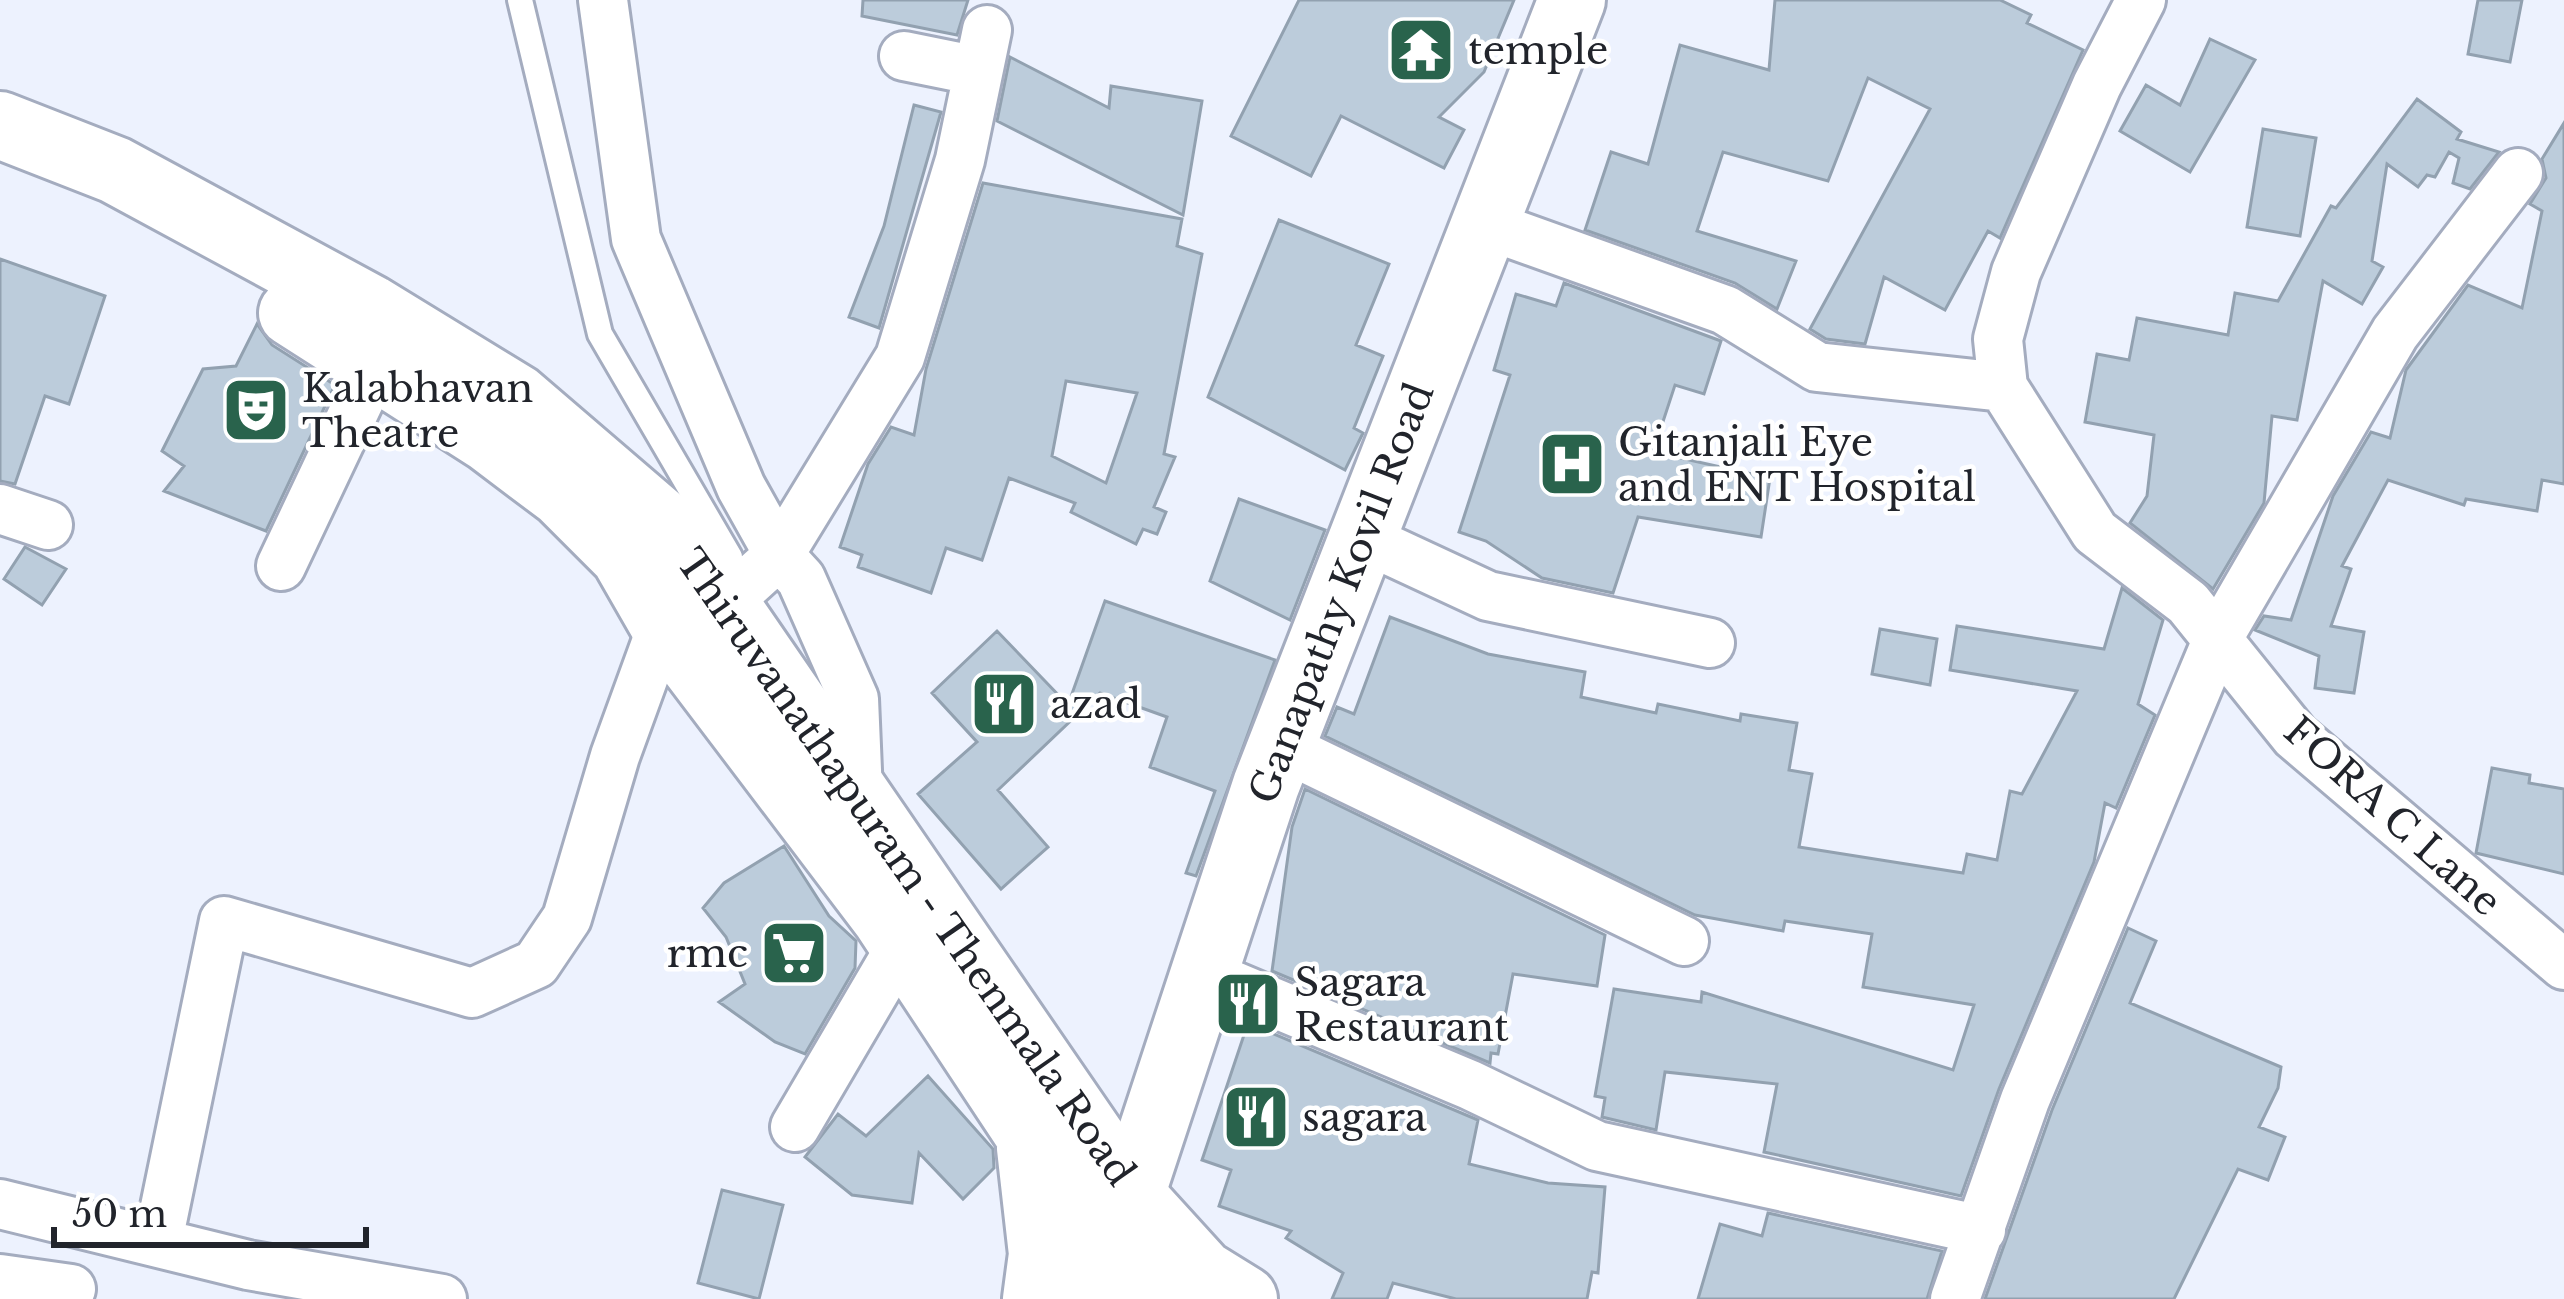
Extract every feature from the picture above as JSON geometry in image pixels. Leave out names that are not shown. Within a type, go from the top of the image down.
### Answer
[{"type":"main road","name":"Ganapathy Kovil Road","points":[[1103,1247],[1205,974],[1281,746],[1573,0]]},
{"type":"main road","name":"Thiruvanathapuram - Thenmala Road","points":[[0,125],[116,170],[370,308],[517,398],[680,538],[751,581],[858,794],[1103,1247],[1202,1273],[1244,1299]]},
{"type":"main road","name":"Thiruvanathapuram - Thenmala Road","points":[[0,166],[155,236],[376,365],[562,494],[624,556],[663,624],[782,775],[903,944],[1103,1247],[1149,1299]]},
{"type":"main road","points":[[1027,1132],[1040,1202],[1042,1254],[1036,1299]]},
{"type":"street","points":[[603,0],[636,239],[741,487],[751,581]]},
{"type":"street","points":[[1482,224],[1725,310],[1816,367],[2003,386],[1998,339],[2016,272],[2141,0]]},
{"type":"street","points":[[751,581],[900,357],[960,160],[982,51],[904,56]]},
{"type":"street","points":[[1955,1299],[2025,1100],[2218,638],[2395,333],[2518,172]]},
{"type":"street","points":[[281,566],[376,365]]},
{"type":"street","name":"FORA C Lane","points":[[2003,386],[2095,532],[2188,603],[2295,736],[2564,965]]},
{"type":"street","points":[[0,509],[48,525]]},
{"type":"street","points":[[1361,537],[1488,596],[1710,643]]},
{"type":"street","points":[[158,1241],[224,921],[472,993],[536,964],[567,918],[615,756],[663,624]]},
{"type":"street","points":[[1281,746],[1684,941]]},
{"type":"street","points":[[795,1127],[903,944]]},
{"type":"street","points":[[1205,974],[1470,1085],[1597,1146],[1981,1230]]},
{"type":"street","points":[[0,1204],[158,1241],[244,1282],[442,1299]]},
{"type":"street","points":[[0,1279],[71,1289]]},
{"type":"lane","points":[[520,0],[600,334],[751,581]]},
{"type":"building","points":[[863,0],[968,0],[957,35],[862,16]]},
{"type":"building","points":[[1299,0],[1514,0],[1484,72],[1439,117],[1464,130],[1444,168],[1341,116],[1311,176],[1231,136]]},
{"type":"building","points":[[1775,0],[2000,0],[2031,15],[2027,23],[2083,50],[2000,238],[1988,231],[1945,310],[1884,277],[1865,344],[1826,339],[1810,329],[1930,109],[1868,78],[1828,181],[1723,152],[1697,231],[1796,261],[1777,309],[1735,283],[1585,230],[1611,152],[1648,164],[1680,45],[1769,70]]},
{"type":"building","points":[[2478,0],[2522,0],[2510,62],[2468,54]]},
{"type":"building","points":[[2210,39],[2255,60],[2190,172],[2120,131],[2146,85],[2180,105]]},
{"type":"building","points":[[1010,57],[1109,108],[1111,86],[1202,101],[1183,215],[997,121]]},
{"type":"building","points":[[2417,99],[2461,132],[2457,139],[2499,152],[2470,189],[2453,183],[2459,158],[2449,152],[2435,177],[2427,175],[2418,187],[2387,164],[2372,261],[2383,267],[2362,304],[2323,281],[2297,420],[2272,416],[2264,503],[2213,589],[2130,523],[2147,496],[2154,435],[2085,422],[2097,354],[2129,360],[2137,318],[2228,335],[2235,293],[2278,301],[2331,206],[2336,208]]},
{"type":"building","points":[[914,105],[941,112],[879,328],[849,317],[884,226]]},
{"type":"building","points":[[2564,123],[2564,484],[2542,480],[2537,511],[2466,499],[2464,505],[2388,480],[2342,566],[2351,569],[2331,626],[2364,632],[2354,693],[2315,688],[2319,656],[2255,630],[2264,616],[2291,620],[2333,496],[2371,432],[2390,438],[2406,370],[2468,285],[2522,308],[2542,211],[2530,204],[2546,178],[2542,159]]},
{"type":"building","points":[[2263,129],[2316,138],[2300,236],[2247,227]]},
{"type":"building","points":[[983,183],[1182,219],[1177,246],[1202,254],[1164,454],[1175,457],[1154,507],[1166,512],[1157,534],[1143,529],[1136,544],[1071,512],[1075,503],[1009,478],[982,560],[946,548],[931,593],[858,567],[862,555],[840,547],[868,464],[891,427],[914,435],[926,369]],"holes":[[[1066,381],[1137,393],[1106,483],[1052,456]]]},
{"type":"building","points":[[1279,220],[1389,264],[1356,345],[1383,356],[1354,428],[1363,433],[1345,470],[1208,397]]},
{"type":"building","points":[[0,259],[105,296],[69,404],[45,396],[15,484],[0,481]]},
{"type":"building","points":[[1564,283],[1721,341],[1704,394],[1675,385],[1653,452],[1770,478],[1761,537],[1638,517],[1613,593],[1542,578],[1486,541],[1459,532],[1510,375],[1494,370],[1516,294],[1556,306]]},
{"type":"building","name":"Kalabhavan Theatre","points":[[257,324],[272,345],[335,385],[266,531],[164,491],[184,466],[162,451],[203,369],[236,366]]},
{"type":"building","points":[[1239,499],[1325,530],[1290,620],[1210,581]]},
{"type":"building","points":[[25,547],[66,569],[42,605],[4,579]]},
{"type":"building","points":[[2122,588],[2163,620],[2138,704],[2155,715],[2116,808],[2105,803],[2094,862],[1999,1089],[1961,1196],[1764,1152],[1777,1084],[1665,1072],[1656,1130],[1602,1117],[1605,1098],[1595,1096],[1614,989],[1701,1002],[1702,992],[1953,1070],[1974,1005],[1863,987],[1872,934],[1785,921],[1783,931],[1695,915],[1325,736],[1337,707],[1354,714],[1390,617],[1488,654],[1585,672],[1581,697],[1656,713],[1658,704],[1740,721],[1741,714],[1797,723],[1789,770],[1812,774],[1799,847],[1963,873],[1967,854],[1997,860],[2010,791],[2022,794],[2077,691],[1950,670],[1957,626],[2104,649]]},
{"type":"building","points":[[1105,601],[1275,660],[1196,876],[1186,873],[1215,791],[1150,767],[1167,717],[1100,693],[998,790],[1048,847],[1001,889],[918,794],[977,742],[932,693],[997,631],[1068,705]]},
{"type":"building","points":[[1880,629],[1937,639],[1930,685],[1872,674]]},
{"type":"building","points":[[2492,768],[2530,775],[2529,783],[2564,789],[2564,874],[2476,853]]},
{"type":"building","points":[[1305,789],[1605,935],[1597,986],[1513,974],[1498,1054],[1491,1053],[1490,1063],[1272,971],[1292,827]]},
{"type":"building","name":"rmc","points":[[784,846],[829,916],[856,941],[855,968],[805,1054],[775,1042],[719,1002],[745,984],[726,937],[703,908],[724,883]]},
{"type":"building","points":[[2128,928],[2156,941],[2130,1003],[2281,1067],[2278,1088],[2259,1127],[2285,1137],[2268,1180],[2238,1169],[2174,1299],[1985,1299],[2052,1110]]},
{"type":"building","points":[[1248,1023],[1478,1120],[1469,1164],[1548,1183],[1605,1187],[1598,1273],[1592,1272],[1587,1299],[1456,1299],[1393,1283],[1387,1299],[1332,1299],[1343,1273],[1286,1238],[1291,1231],[1219,1206],[1231,1170],[1202,1160]]},
{"type":"building","points":[[928,1076],[993,1149],[994,1168],[963,1199],[919,1153],[912,1203],[852,1195],[805,1157],[838,1114],[866,1136]]},
{"type":"building","points":[[722,1190],[783,1205],[759,1299],[698,1283]]},
{"type":"building","points":[[1768,1213],[1942,1251],[1927,1299],[1698,1299],[1720,1224],[1762,1236]]},
{"type":"place","name":"temple","points":[[1421,50]]},
{"type":"place","name":"Kalabhavan Theatre","points":[[256,410]]},
{"type":"place","name":"Gitanjali Eye and ENT Hospital","points":[[1572,464]]},
{"type":"place","name":"azad","points":[[1004,704]]},
{"type":"place","name":"rmc","points":[[794,953]]},
{"type":"place","name":"Sagara Restaurant","points":[[1248,1004]]},
{"type":"place","name":"sagara","points":[[1256,1117]]}]
